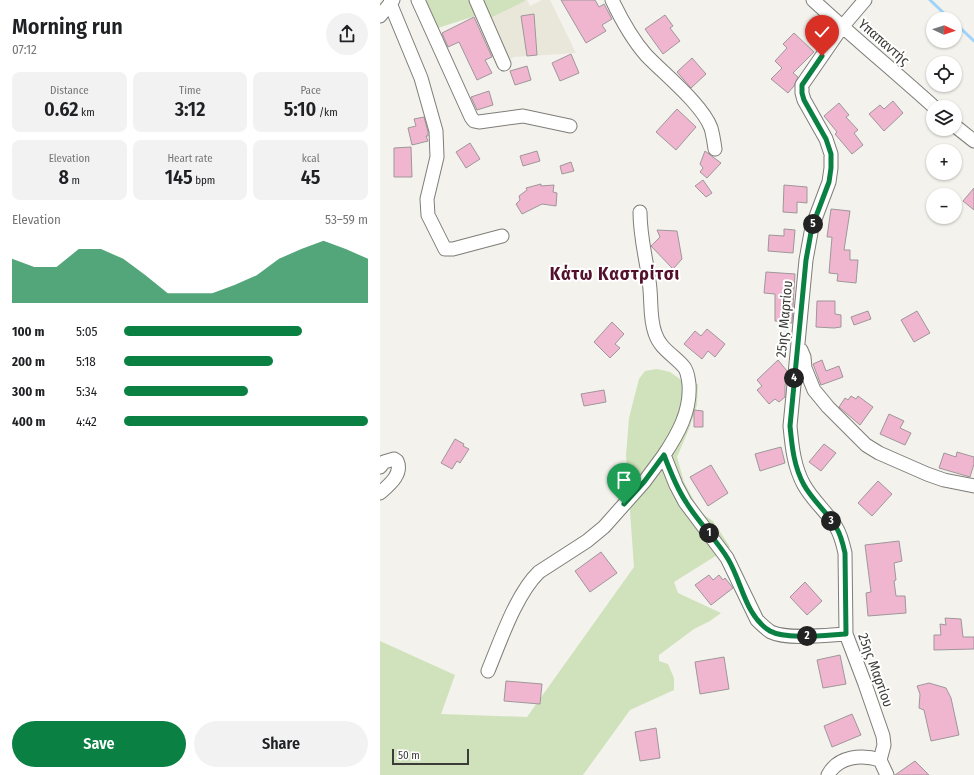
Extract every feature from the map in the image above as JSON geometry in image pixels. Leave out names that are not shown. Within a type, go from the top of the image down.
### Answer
[{"type":"street","points":[[418,0],[474,121],[479,122],[523,116],[570,126]]},
{"type":"street","points":[[476,0],[504,64]]},
{"type":"street","points":[[612,0],[621,19],[646,54],[698,108],[707,121],[711,129],[715,149]]},
{"type":"street","name":"Υπαπαντής","points":[[814,0],[842,27],[885,62],[926,100]]},
{"type":"street","name":"25ης Μαρτίου","points":[[865,0],[842,27],[802,85],[804,100],[826,139],[831,154],[831,168],[829,182],[812,227],[806,260],[798,348],[792,390],[790,426],[792,450],[797,469],[805,486],[836,527],[843,542],[845,553],[846,634],[883,736],[884,745],[880,760]]},
{"type":"street","points":[[380,16],[392,2],[421,78],[436,131],[437,156],[427,199],[428,215],[445,249],[453,250],[502,236]]},
{"type":"street","points":[[962,132],[974,141]]},
{"type":"street","points":[[488,671],[520,598],[533,578],[539,572],[587,541],[604,527],[644,482],[664,455],[679,431],[686,413],[690,393],[688,377],[684,368],[663,348],[654,333],[649,281],[640,231],[640,212]]},
{"type":"street","points":[[798,348],[802,350],[805,368],[814,390],[828,407],[866,445],[879,453],[927,474],[944,480],[974,486]]},
{"type":"street","points":[[664,455],[676,485],[685,502],[727,558],[756,620],[772,632],[780,635],[812,636],[846,634]]},
{"type":"street","points":[[380,466],[384,462],[394,459],[397,460],[399,464],[397,474],[380,493]]},
{"type":"street","points":[[828,775],[835,765],[845,760],[865,757],[880,760],[887,775]]},
{"type":"shaded area","points":[[482,0],[527,0],[530,6],[542,0],[550,0],[576,53],[514,57],[507,61]]},
{"type":"green space","points":[[426,0],[472,0],[478,15],[438,28]]},
{"type":"green space","points":[[482,0],[525,0],[525,1],[490,18]]},
{"type":"green space","points":[[657,369],[670,372],[687,384],[698,384],[697,405],[677,457],[684,482],[700,512],[713,521],[730,547],[674,582],[678,593],[721,613],[710,621],[694,629],[659,655],[659,661],[668,664],[674,678],[674,690],[630,710],[583,775],[380,775],[380,641],[455,675],[441,714],[527,717],[634,567],[626,455],[629,418],[639,379],[645,371]]},
{"type":"building","points":[[561,0],[595,0],[599,7],[604,4],[612,19],[602,25],[606,31],[586,43]]},
{"type":"building","points":[[534,14],[537,55],[527,56],[521,16]]},
{"type":"building","points":[[665,15],[673,26],[670,28],[680,41],[663,54],[645,29]]},
{"type":"building","points":[[474,17],[492,57],[485,60],[492,73],[477,80],[459,42],[448,47],[442,33]]},
{"type":"building","points":[[794,33],[814,52],[793,73],[798,77],[794,86],[788,93],[771,79],[782,68],[775,61],[787,48],[783,44]]},
{"type":"building","points":[[571,54],[579,73],[560,81],[552,63]]},
{"type":"building","points":[[692,58],[706,74],[691,88],[677,72]]},
{"type":"building","points":[[527,66],[531,80],[515,85],[510,71]]},
{"type":"building","points":[[489,91],[493,105],[477,110],[471,97]]},
{"type":"building","points":[[893,101],[903,113],[884,131],[869,114],[880,105],[884,109]]},
{"type":"building","points":[[839,103],[849,115],[846,117],[858,130],[854,133],[863,145],[852,154],[835,134],[837,132],[824,116]]},
{"type":"building","points":[[677,109],[696,127],[676,150],[656,132]]},
{"type":"building","points":[[424,117],[428,132],[428,136],[426,136],[428,141],[412,145],[408,128],[416,126],[414,119]]},
{"type":"building","points":[[470,143],[480,159],[466,168],[456,152]]},
{"type":"building","points":[[411,147],[412,177],[394,177],[394,148]]},
{"type":"building","points":[[537,151],[540,161],[523,166],[520,156]]},
{"type":"building","points":[[705,151],[721,163],[707,178],[700,172],[703,168],[700,164]]},
{"type":"building","points":[[571,162],[574,171],[562,174],[560,166]]},
{"type":"building","points":[[703,180],[712,193],[706,197],[695,186]]},
{"type":"building","points":[[541,184],[541,186],[554,185],[553,192],[557,193],[556,206],[542,204],[522,214],[516,204],[520,200],[519,196],[527,190],[526,188]]},
{"type":"building","points":[[784,185],[807,187],[807,203],[797,202],[797,213],[783,212]]},
{"type":"building","points":[[974,188],[974,210],[963,201]]},
{"type":"building","points":[[831,209],[850,211],[844,250],[850,250],[850,260],[858,260],[856,283],[837,281],[838,274],[829,273],[832,237],[827,237]]},
{"type":"building","points":[[784,229],[795,230],[793,253],[768,251],[769,235],[784,236]]},
{"type":"building","points":[[657,230],[677,231],[682,259],[673,269],[651,246],[660,237]]},
{"type":"building","points":[[766,272],[795,274],[792,323],[775,321],[775,294],[764,293]]},
{"type":"building","points":[[817,301],[835,301],[835,314],[841,315],[841,327],[816,327]]},
{"type":"building","points":[[868,311],[871,319],[854,325],[851,317]]},
{"type":"building","points":[[917,311],[930,333],[914,342],[901,320]]},
{"type":"building","points":[[612,322],[624,334],[615,344],[620,348],[610,358],[594,342]]},
{"type":"building","points":[[707,329],[725,344],[715,357],[708,351],[702,359],[684,344],[695,331],[701,336]]},
{"type":"building","points":[[778,360],[787,371],[787,375],[784,378],[786,381],[785,397],[779,402],[775,399],[769,404],[757,390],[762,386],[757,380]]},
{"type":"building","points":[[822,360],[826,371],[839,366],[843,377],[821,385],[813,364]]},
{"type":"building","points":[[604,390],[606,402],[584,406],[581,394]]},
{"type":"building","points":[[851,396],[856,399],[858,396],[873,407],[860,425],[839,407],[845,398],[848,400]]},
{"type":"building","points":[[694,410],[703,411],[703,427],[694,427]]},
{"type":"building","points":[[889,414],[904,421],[900,428],[911,433],[905,445],[880,434]]},
{"type":"building","points":[[455,439],[469,449],[460,463],[457,461],[452,469],[441,463]]},
{"type":"building","points":[[824,444],[836,453],[821,471],[809,462]]},
{"type":"building","points":[[781,447],[785,463],[760,471],[755,454]]},
{"type":"building","points":[[957,452],[974,457],[974,464],[970,477],[939,468],[944,453],[956,457]]},
{"type":"building","points":[[711,465],[728,493],[708,506],[690,477]]},
{"type":"building","points":[[878,481],[892,494],[872,516],[858,503]]},
{"type":"building","points":[[899,541],[902,561],[894,563],[896,580],[894,581],[896,596],[905,596],[906,613],[868,616],[866,593],[871,592],[865,545]]},
{"type":"building","points":[[601,552],[617,573],[590,592],[575,571]]},
{"type":"building","points":[[709,575],[713,580],[719,575],[723,580],[725,578],[733,588],[711,605],[695,585]]},
{"type":"building","points":[[805,582],[822,601],[807,615],[790,597]]},
{"type":"building","points":[[945,618],[961,619],[963,637],[974,637],[974,649],[934,650],[934,635],[941,635],[940,624],[946,625]]},
{"type":"building","points":[[840,655],[846,684],[823,688],[817,660]]},
{"type":"building","points":[[724,657],[729,689],[700,694],[695,662]]},
{"type":"building","points":[[506,681],[542,684],[540,704],[504,701]]},
{"type":"building","points":[[929,683],[946,688],[951,698],[959,735],[931,741],[924,710],[919,708],[920,694],[917,686]]},
{"type":"building","points":[[852,714],[861,735],[832,747],[824,726]]},
{"type":"building","points":[[656,728],[660,758],[640,761],[635,732]]},
{"type":"building","points":[[915,761],[929,775],[895,775]]},
{"type":"waterway","points":[[930,0],[943,12]]},
{"type":"waterway","points":[[962,30],[974,41]]},
{"type":"district","name":"Κάτω Καστρίτσι","points":[[615,274]]},
{"type":"route","points":[[624,504],[644,482],[664,455],[676,485],[685,502],[716,542],[736,574],[744,596],[756,620],[764,627],[780,635],[812,636],[846,634],[845,553],[843,542],[836,527],[805,486],[797,469],[792,450],[790,426],[792,390],[798,348],[806,260],[812,227],[829,182],[831,168],[831,154],[826,139],[804,100],[802,93],[802,85],[822,56]]}]
